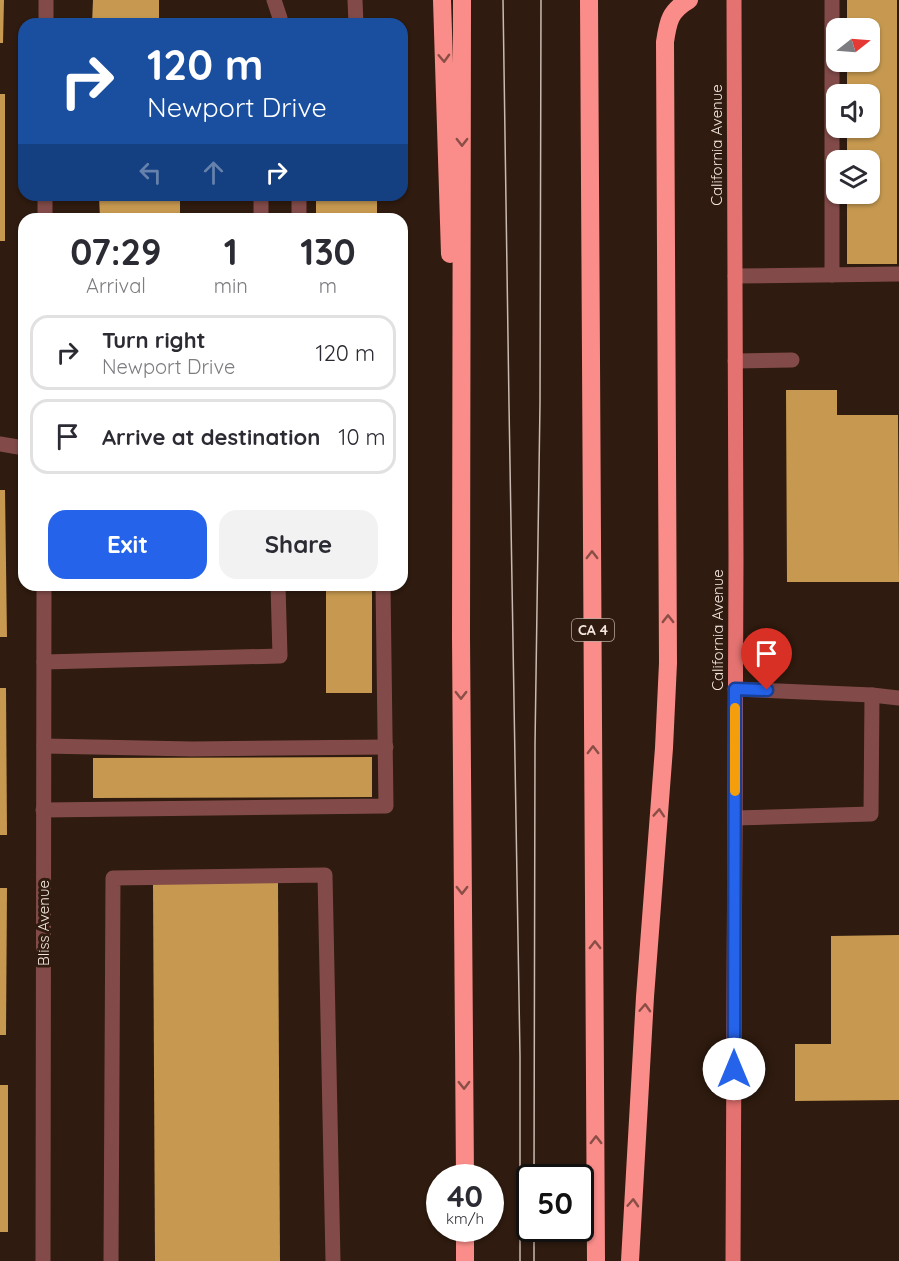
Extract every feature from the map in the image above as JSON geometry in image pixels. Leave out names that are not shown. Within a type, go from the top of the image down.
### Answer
[{"type":"highway","points":[[442,0],[460,637]]},
{"type":"highway","points":[[462,0],[460,637],[465,1164]]},
{"type":"highway","name":"CA 4","points":[[589,0],[597,1261]]},
{"type":"highway","points":[[630,1261],[668,663],[664,42],[670,16],[679,6],[689,0]]},
{"type":"highway","points":[[465,1242],[465,1261]]},
{"type":"main road","name":"California Avenue","points":[[733,1261],[734,0]]},
{"type":"street","points":[[46,0],[46,18]]},
{"type":"street","points":[[274,0],[278,18]]},
{"type":"street","points":[[355,0],[356,18]]},
{"type":"street","points":[[832,0],[832,275]]},
{"type":"street","points":[[735,276],[899,274]]},
{"type":"street","points":[[735,361],[792,360]]},
{"type":"street","points":[[0,444],[18,447]]},
{"type":"street","name":"Bliss Avenue","points":[[43,1261],[44,591]]},
{"type":"street","points":[[44,662],[280,656],[278,591]]},
{"type":"street","points":[[44,810],[386,806],[383,591]]},
{"type":"street","points":[[735,689],[899,698]]},
{"type":"street","points":[[735,818],[871,814],[872,695]]},
{"type":"street","points":[[44,746],[192,749],[386,747]]},
{"type":"street","points":[[111,1261],[113,878],[325,875],[333,1261]]},
{"type":"building","points":[[0,0],[4,0],[3,43],[0,43]]},
{"type":"building","points":[[93,0],[159,0],[159,18],[92,18]]},
{"type":"building","points":[[847,0],[897,0],[897,264],[847,264],[847,204],[880,204],[880,150],[847,150],[847,138],[880,138],[880,84],[847,84],[847,72],[880,72],[880,18],[847,18]]},
{"type":"building","points":[[0,94],[5,94],[5,241],[0,241]]},
{"type":"building","points":[[99,201],[180,201],[180,213],[100,213]]},
{"type":"building","points":[[316,201],[377,201],[377,213],[316,213]]},
{"type":"building","points":[[786,390],[837,390],[837,415],[898,415],[899,582],[787,582]]},
{"type":"building","points":[[0,490],[5,490],[7,637],[0,637]]},
{"type":"building","points":[[326,591],[372,591],[372,693],[326,693]]},
{"type":"building","points":[[0,688],[6,688],[7,835],[0,835]]},
{"type":"building","points":[[372,757],[372,797],[93,798],[93,758]]},
{"type":"building","points":[[278,882],[280,1261],[155,1261],[153,883]]},
{"type":"building","points":[[0,888],[7,888],[6,1035],[0,1035]]},
{"type":"building","points":[[899,935],[899,1100],[795,1101],[795,1044],[831,1044],[831,936]]},
{"type":"building","points":[[0,1085],[8,1085],[8,1232],[0,1232]]},
{"type":"tram line","points":[[503,0],[520,1056],[520,1261]]},
{"type":"tram line","points":[[534,1164],[541,0]]},
{"type":"tram line","points":[[534,1242],[534,1261]]},
{"type":"slow traffic","points":[[735,708],[735,791]]},
{"type":"route","points":[[734,1069],[735,689],[767,690]]}]
